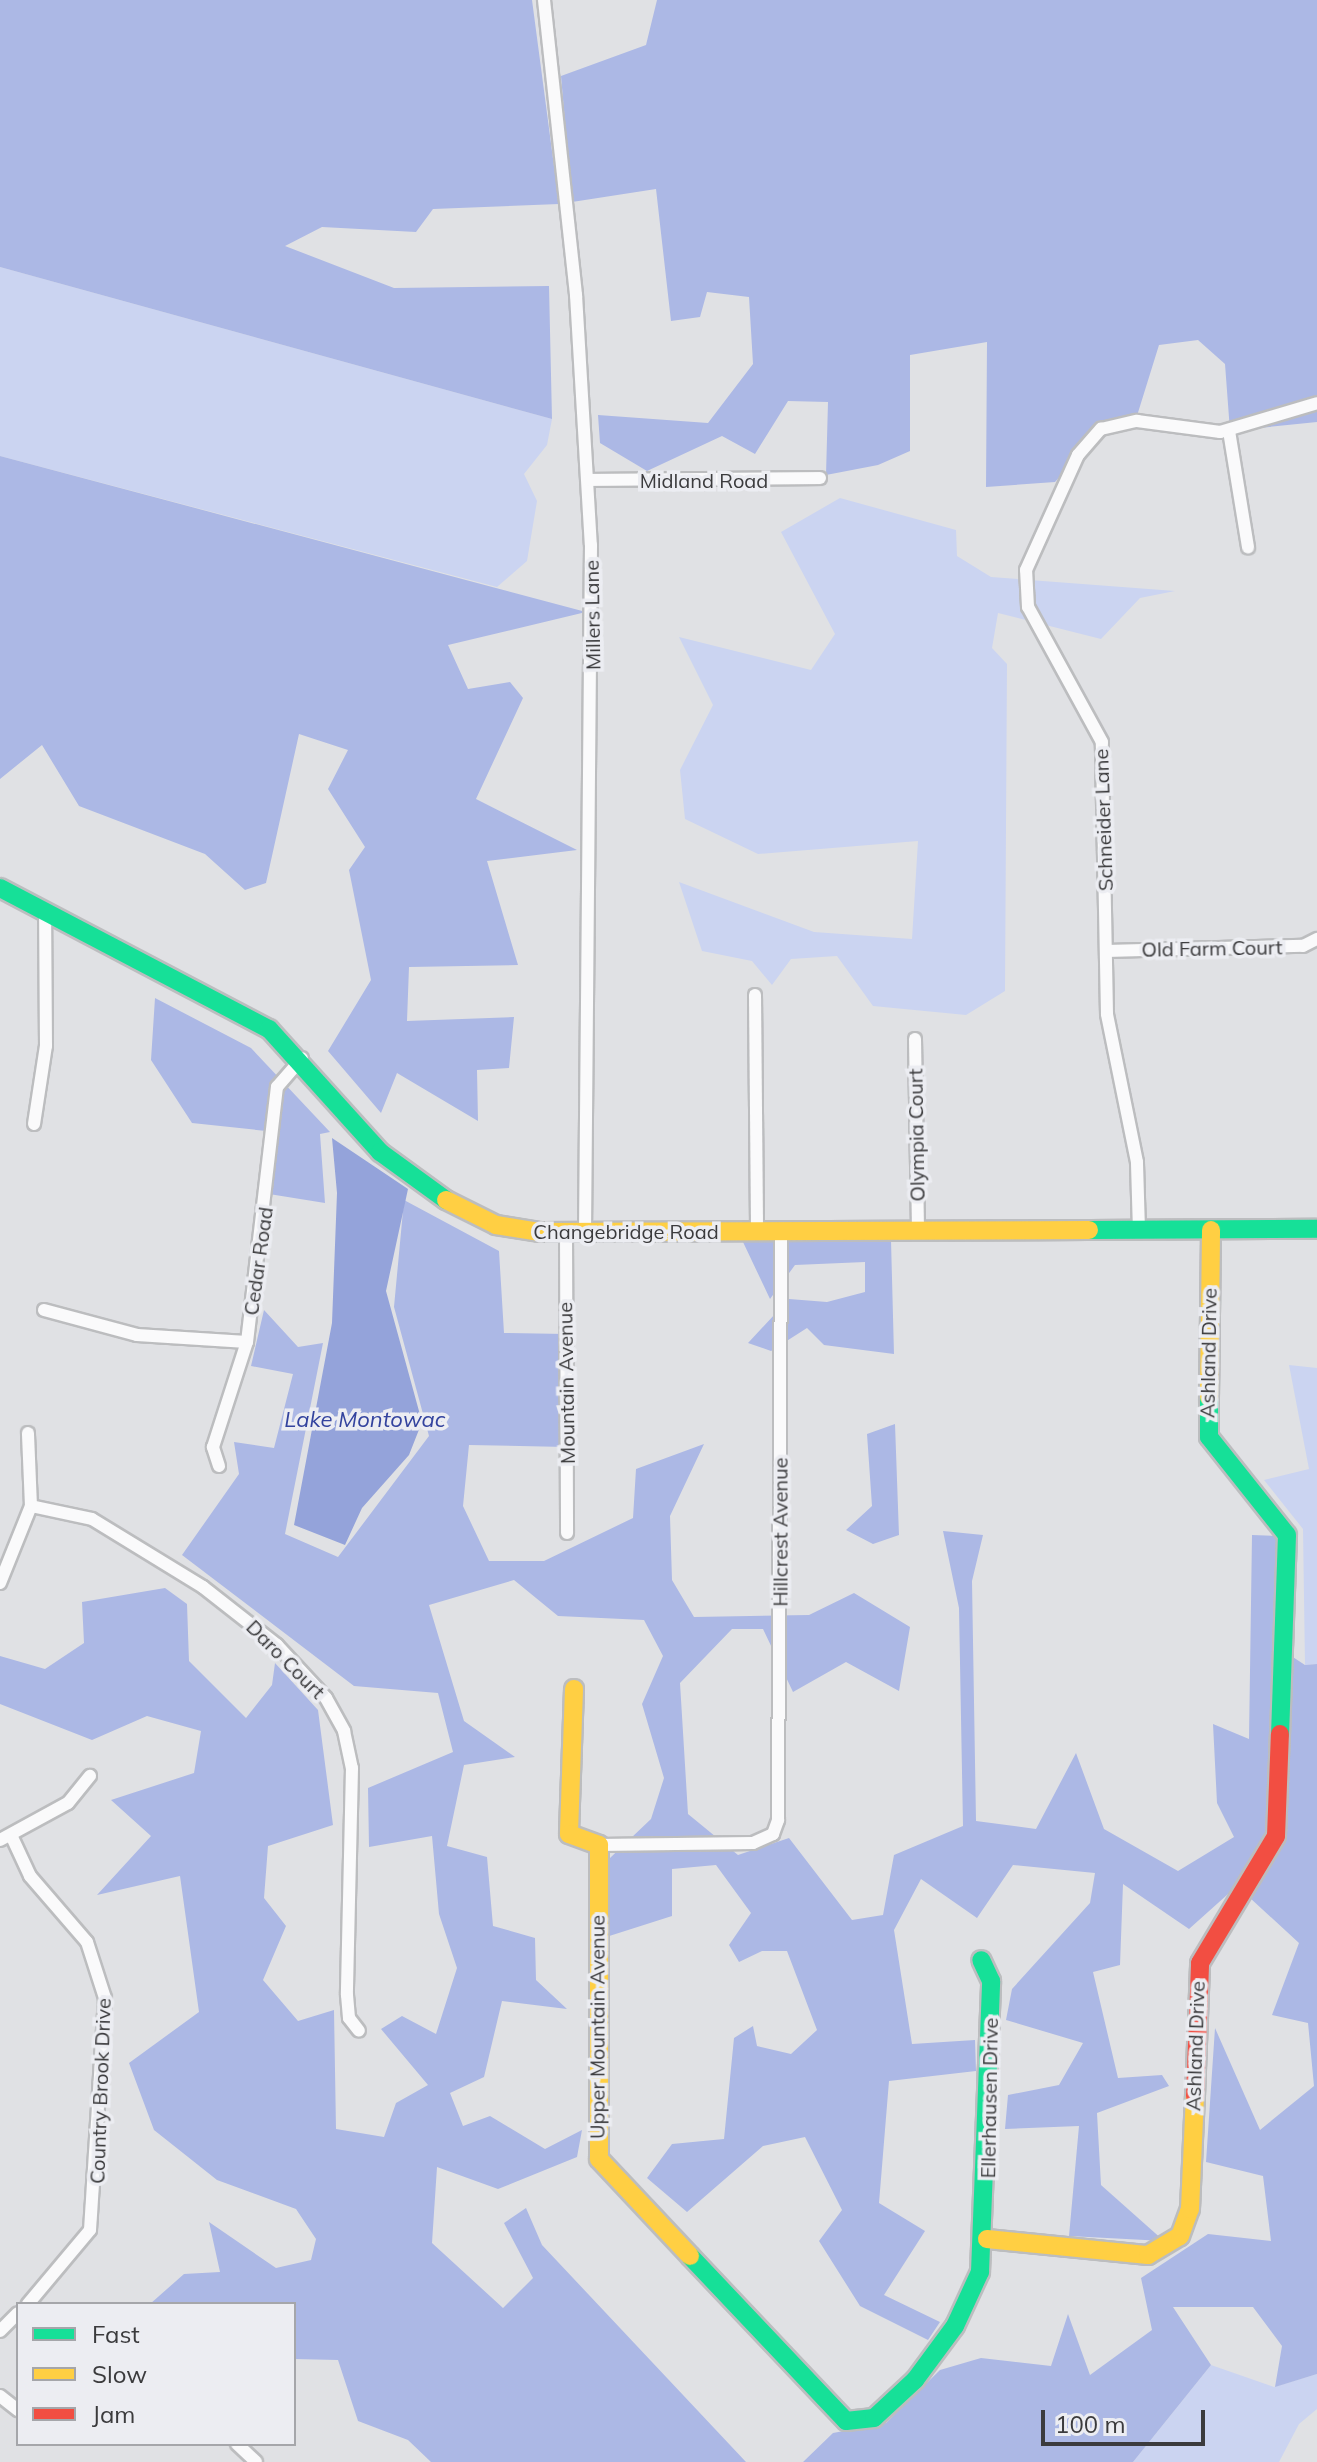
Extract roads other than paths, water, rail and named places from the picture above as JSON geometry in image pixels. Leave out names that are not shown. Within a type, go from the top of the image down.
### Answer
[{"type":"street","name":"Millers Lane","points":[[544,0],[589,480],[593,799],[576,1232]]},
{"type":"street","name":"Schneider Lane","points":[[1139,1231],[1137,1162],[1110,1055],[1102,742],[1028,607],[1030,548],[1078,455],[1101,429],[1137,421],[1229,431],[1317,403]]},
{"type":"street","points":[[1229,431],[1248,547]]},
{"type":"street","name":"Midland Road","points":[[589,480],[820,478]]},
{"type":"street","name":"Changebridge Road","points":[[0,888],[244,1013],[302,1058],[358,1131],[455,1206],[507,1227],[576,1232],[1317,1229]]},
{"type":"street","points":[[34,1124],[46,1046],[45,912]]},
{"type":"street","name":"Old Farm Court","points":[[1106,951],[1303,946],[1317,939]]},
{"type":"street","points":[[755,995],[757,1231]]},
{"type":"street","name":"Olympia Court","points":[[915,1039],[918,1232]]},
{"type":"street","name":"Cedar Road","points":[[219,1466],[213,1447],[247,1342],[277,1087],[302,1058]]},
{"type":"street","name":"Ashland Drive","points":[[987,2239],[1148,2255],[1180,2236],[1190,2209],[1200,1963],[1276,1836],[1287,1535],[1209,1437],[1211,1230]]},
{"type":"street","name":"Mountain Avenue","points":[[567,1533],[576,1232]]},
{"type":"street","name":"Hillcrest Avenue","points":[[599,1845],[753,1843],[774,1831],[781,1232]]},
{"type":"street","points":[[44,1310],[137,1335],[247,1342]]},
{"type":"street","points":[[0,1583],[31,1506],[28,1433]]},
{"type":"street","name":"Daro Court","points":[[31,1506],[92,1519],[203,1587],[277,1645],[326,1698],[352,1768],[347,1995],[349,2018],[359,2031]]},
{"type":"street","points":[[574,1689],[569,1834],[599,1845]]},
{"type":"street","points":[[5,1837],[68,1803],[90,1776]]},
{"type":"street","name":"Country Brook Drive","points":[[5,1837],[30,1876],[87,1942],[105,1998],[90,2230],[30,2302]]},
{"type":"street","name":"Upper Mountain Avenue","points":[[599,1845],[599,2159],[846,2421],[858,2423],[915,2380],[942,2345],[969,2300],[987,2239]]},
{"type":"street","name":"Ellerhausen Drive","points":[[981,1960],[991,1981],[987,2239]]},
{"type":"street","points":[[0,2331],[16,2315]]},
{"type":"street","points":[[0,2396],[16,2408]]},
{"type":"street","points":[[239,2446],[256,2462]]},
{"type":"water","name":"Lake Montowac","points":[[332,1138],[408,1189],[386,1291],[422,1422],[409,1455],[362,1508],[345,1545],[294,1525],[332,1323],[337,1193]]}]
